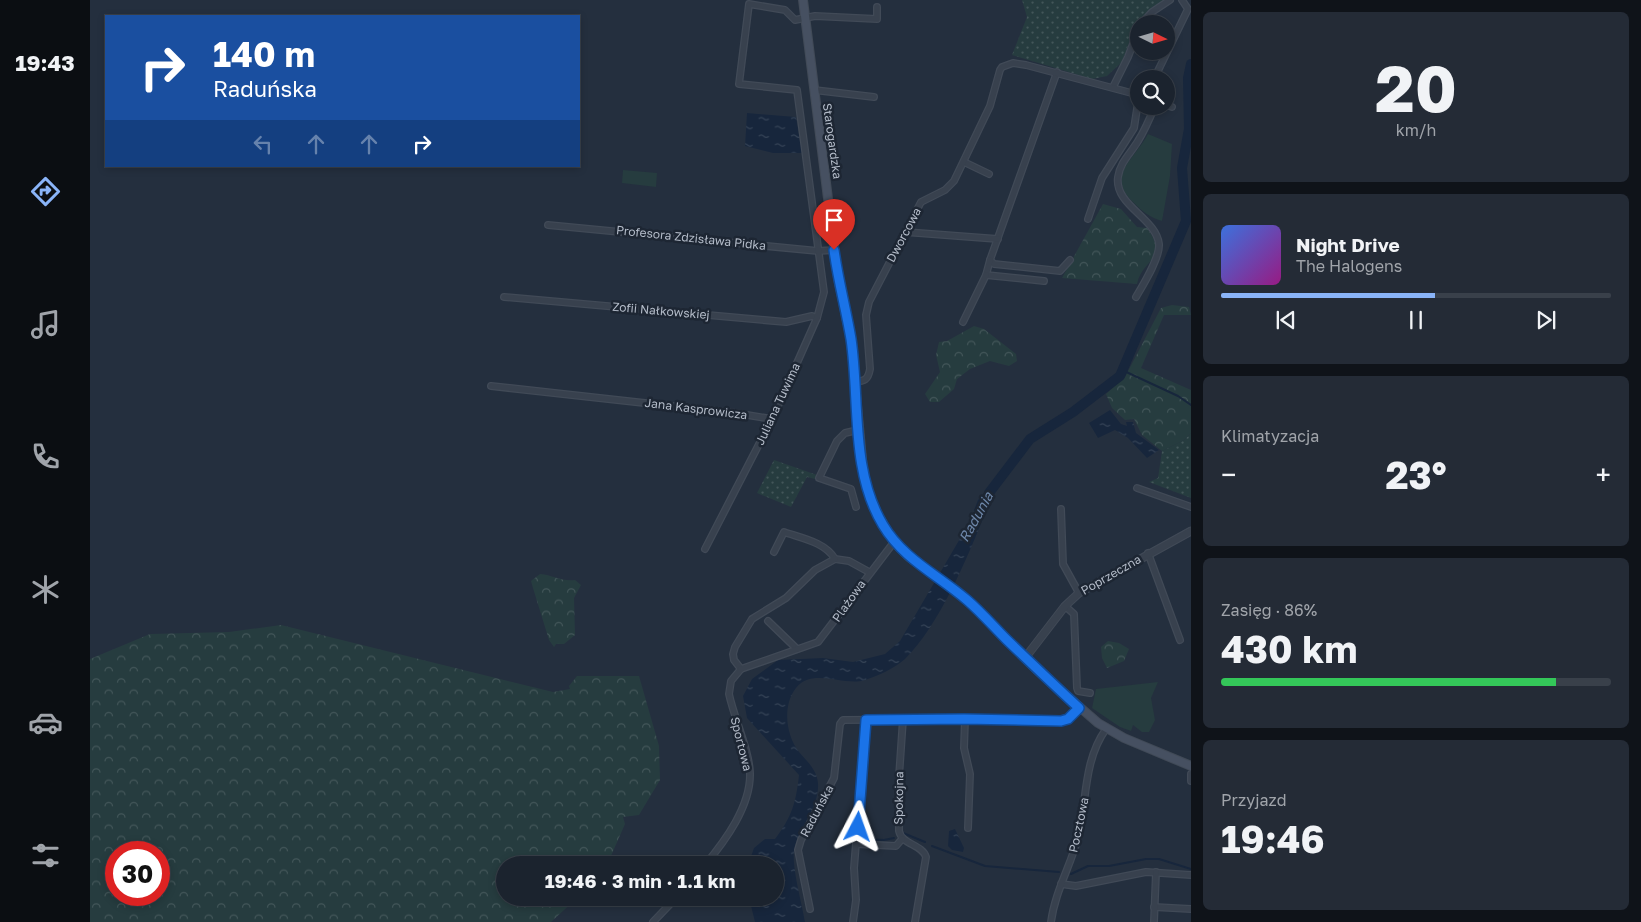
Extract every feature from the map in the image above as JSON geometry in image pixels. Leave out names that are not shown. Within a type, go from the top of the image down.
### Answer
[{"type":"main road","name":"Starogardzka","points":[[803,0],[834,250],[851,340],[858,430],[869,494],[878,515],[894,542],[930,573],[972,604],[1025,658],[1079,708],[1106,729],[1191,766]]},
{"type":"street","points":[[1149,15],[1170,0]]},
{"type":"street","points":[[1158,70],[1188,9],[1182,0]]},
{"type":"street","name":"Juliana Tuwima","points":[[705,549],[772,419],[817,318],[824,292],[797,90],[739,84],[749,4],[785,10],[795,20],[805,19]]},
{"type":"street","points":[[805,19],[815,16],[876,19],[877,7]]},
{"type":"street","points":[[1113,87],[1130,52]]},
{"type":"street","name":"Dworcowa","points":[[854,382],[864,381],[868,378],[870,369],[867,307],[921,202],[948,188],[964,162],[990,106],[998,74],[1002,67],[1019,63],[1130,93]]},
{"type":"street","points":[[963,322],[986,275],[1057,72]]},
{"type":"street","points":[[814,90],[874,97]]},
{"type":"street","points":[[1088,219],[1102,178],[1134,128],[1136,115]]},
{"type":"street","points":[[1136,297],[1153,264],[1159,245],[1156,234],[1122,196],[1118,179],[1124,160],[1137,143],[1151,115]]},
{"type":"street","points":[[964,162],[989,174]]},
{"type":"street","name":"Profesora Zdzisława Pidka","points":[[548,225],[818,251],[834,250]]},
{"type":"street","points":[[905,232],[998,239]]},
{"type":"street","points":[[990,260],[994,264],[1060,270],[1070,260]]},
{"type":"street","points":[[986,275],[1044,280]]},
{"type":"street","name":"Zofii Nałkowskiej","points":[[504,297],[786,322],[812,316],[817,318]]},
{"type":"street","name":"Jana Kasprowicza","points":[[490,386],[772,419]]},
{"type":"street","points":[[856,506],[851,489],[819,478],[837,441],[845,433],[858,430]]},
{"type":"street","points":[[1137,488],[1191,507]]},
{"type":"street","points":[[1061,509],[1063,564],[1079,593]]},
{"type":"street","name":"Poprzeczna","points":[[1025,658],[1065,606],[1079,593],[1191,531]]},
{"type":"street","points":[[774,552],[784,532],[816,543],[835,559]]},
{"type":"street","name":"Plażowa","points":[[741,669],[818,642],[894,542]]},
{"type":"street","points":[[1148,554],[1180,640]]},
{"type":"street","points":[[741,669],[734,660],[733,654],[740,636],[752,619],[786,598],[815,570],[835,559],[849,561],[870,572]]},
{"type":"street","points":[[1065,606],[1074,614],[1077,688],[1078,691],[1090,693]]},
{"type":"street","points":[[768,621],[797,649]]},
{"type":"street","name":"Sportowa","points":[[712,856],[735,822],[745,800],[749,777],[750,770],[731,701],[730,685],[741,669]]},
{"type":"street","name":"Raduńska","points":[[809,906],[798,859],[799,845],[834,778],[840,724],[843,720],[964,719],[1061,721],[1068,719],[1079,708]]},
{"type":"street","points":[[964,719],[964,748],[970,774],[968,828]]},
{"type":"street","points":[[853,922],[856,900],[854,868],[866,720]]},
{"type":"street","name":"Spokojna","points":[[903,720],[898,804],[899,831],[902,839],[924,851],[926,857],[915,922]]},
{"type":"street","name":"Pocztowa","points":[[1051,922],[1061,884],[1078,838],[1093,751],[1106,729]]},
{"type":"street","points":[[1191,774],[1191,781]]},
{"type":"street","points":[[856,844],[896,846],[902,839]]},
{"type":"street","points":[[1061,884],[1076,886],[1156,872],[1191,875]]},
{"type":"street","points":[[1154,922],[1156,872]]},
{"type":"street","points":[[653,922],[668,906]]},
{"type":"street","points":[[1154,907],[1191,909]]},
{"type":"green space","points":[[1022,0],[1167,0],[1144,15],[1130,15],[1130,41],[1122,62],[1107,76],[1092,79],[1012,55],[1027,17]]},
{"type":"green space","points":[[1148,134],[1172,144],[1170,176],[1162,221],[1150,216],[1137,206],[1125,192],[1122,184],[1122,175],[1125,167]]},
{"type":"green space","points":[[623,170],[657,173],[656,187],[622,183]]},
{"type":"green space","points":[[1103,204],[1121,209],[1137,227],[1147,228],[1153,239],[1156,247],[1155,253],[1143,270],[1137,284],[1062,278]]},
{"type":"green space","points":[[1172,305],[1189,307],[1191,315],[1164,315],[1141,368],[1191,390],[1191,433],[1184,440],[1162,451],[1142,435],[1134,419],[1125,420],[1112,408],[1106,394],[1125,377],[1161,308]]},
{"type":"green space","points":[[974,326],[984,329],[1016,354],[1017,361],[1009,366],[990,361],[970,369],[957,379],[954,389],[939,402],[930,402],[925,394],[940,372],[936,355],[939,342],[947,341]]},
{"type":"green space","points":[[1191,433],[1191,498],[1149,482],[1158,478],[1162,451],[1184,440]]},
{"type":"green space","points":[[774,460],[817,475],[815,479],[807,477],[791,507],[757,493]]},
{"type":"green space","points":[[540,574],[566,580],[575,580],[581,585],[574,598],[575,635],[564,644],[556,644],[554,647],[549,640],[531,581]]},
{"type":"green space","points":[[281,625],[553,692],[570,689],[569,686],[577,676],[639,676],[659,746],[660,780],[639,815],[623,817],[625,824],[611,856],[496,856],[496,906],[568,906],[551,922],[90,922],[90,659],[150,634],[229,632]]},
{"type":"green space","points":[[1108,641],[1119,643],[1129,649],[1124,661],[1107,668],[1102,658],[1101,647]]},
{"type":"green space","points":[[1158,682],[1151,698],[1155,720],[1149,732],[1142,732],[1133,725],[1131,731],[1120,727],[1092,708],[1096,689]]},
{"type":"water","points":[[747,113],[796,117],[802,153],[773,153],[745,146]]},
{"type":"water","points":[[1110,410],[1121,424],[1127,426],[1126,422],[1133,422],[1136,433],[1159,450],[1147,458],[1128,438],[1115,430],[1098,438],[1089,423]]},
{"type":"water","points":[[1000,475],[972,546],[948,597],[920,642],[905,659],[896,666],[865,680],[811,679],[803,682],[792,695],[787,712],[791,737],[799,752],[814,770],[818,783],[816,801],[799,835],[794,851],[796,876],[805,922],[755,922],[751,906],[784,906],[784,856],[751,856],[754,848],[765,839],[775,839],[786,824],[795,801],[799,775],[747,718],[743,696],[752,679],[778,660],[823,658],[853,662],[885,654],[900,641],[968,525],[978,500]]},
{"type":"water","points":[[955,829],[964,848],[963,852],[952,850],[948,846],[949,831]]},
{"type":"waterway","name":"Radunia","points":[[989,493],[1030,439],[1073,412],[1120,376],[1186,221],[1182,168],[1189,129],[1188,78],[1191,64]]},
{"type":"waterway","points":[[1122,370],[1178,396],[1191,405]]},
{"type":"waterway","points":[[903,833],[925,842]]},
{"type":"waterway","points":[[861,839],[884,840],[894,838]]},
{"type":"waterway","points":[[932,846],[985,866],[1059,872]]},
{"type":"waterway","points":[[1071,874],[1088,866],[1109,866],[1146,859],[1159,859],[1191,869]]},
{"type":"route","points":[[834,250],[851,340],[863,470],[869,494],[878,515],[894,542],[909,557],[966,599],[1037,670],[1079,708],[1068,719],[1061,721],[964,719],[866,720],[858,827]]}]
